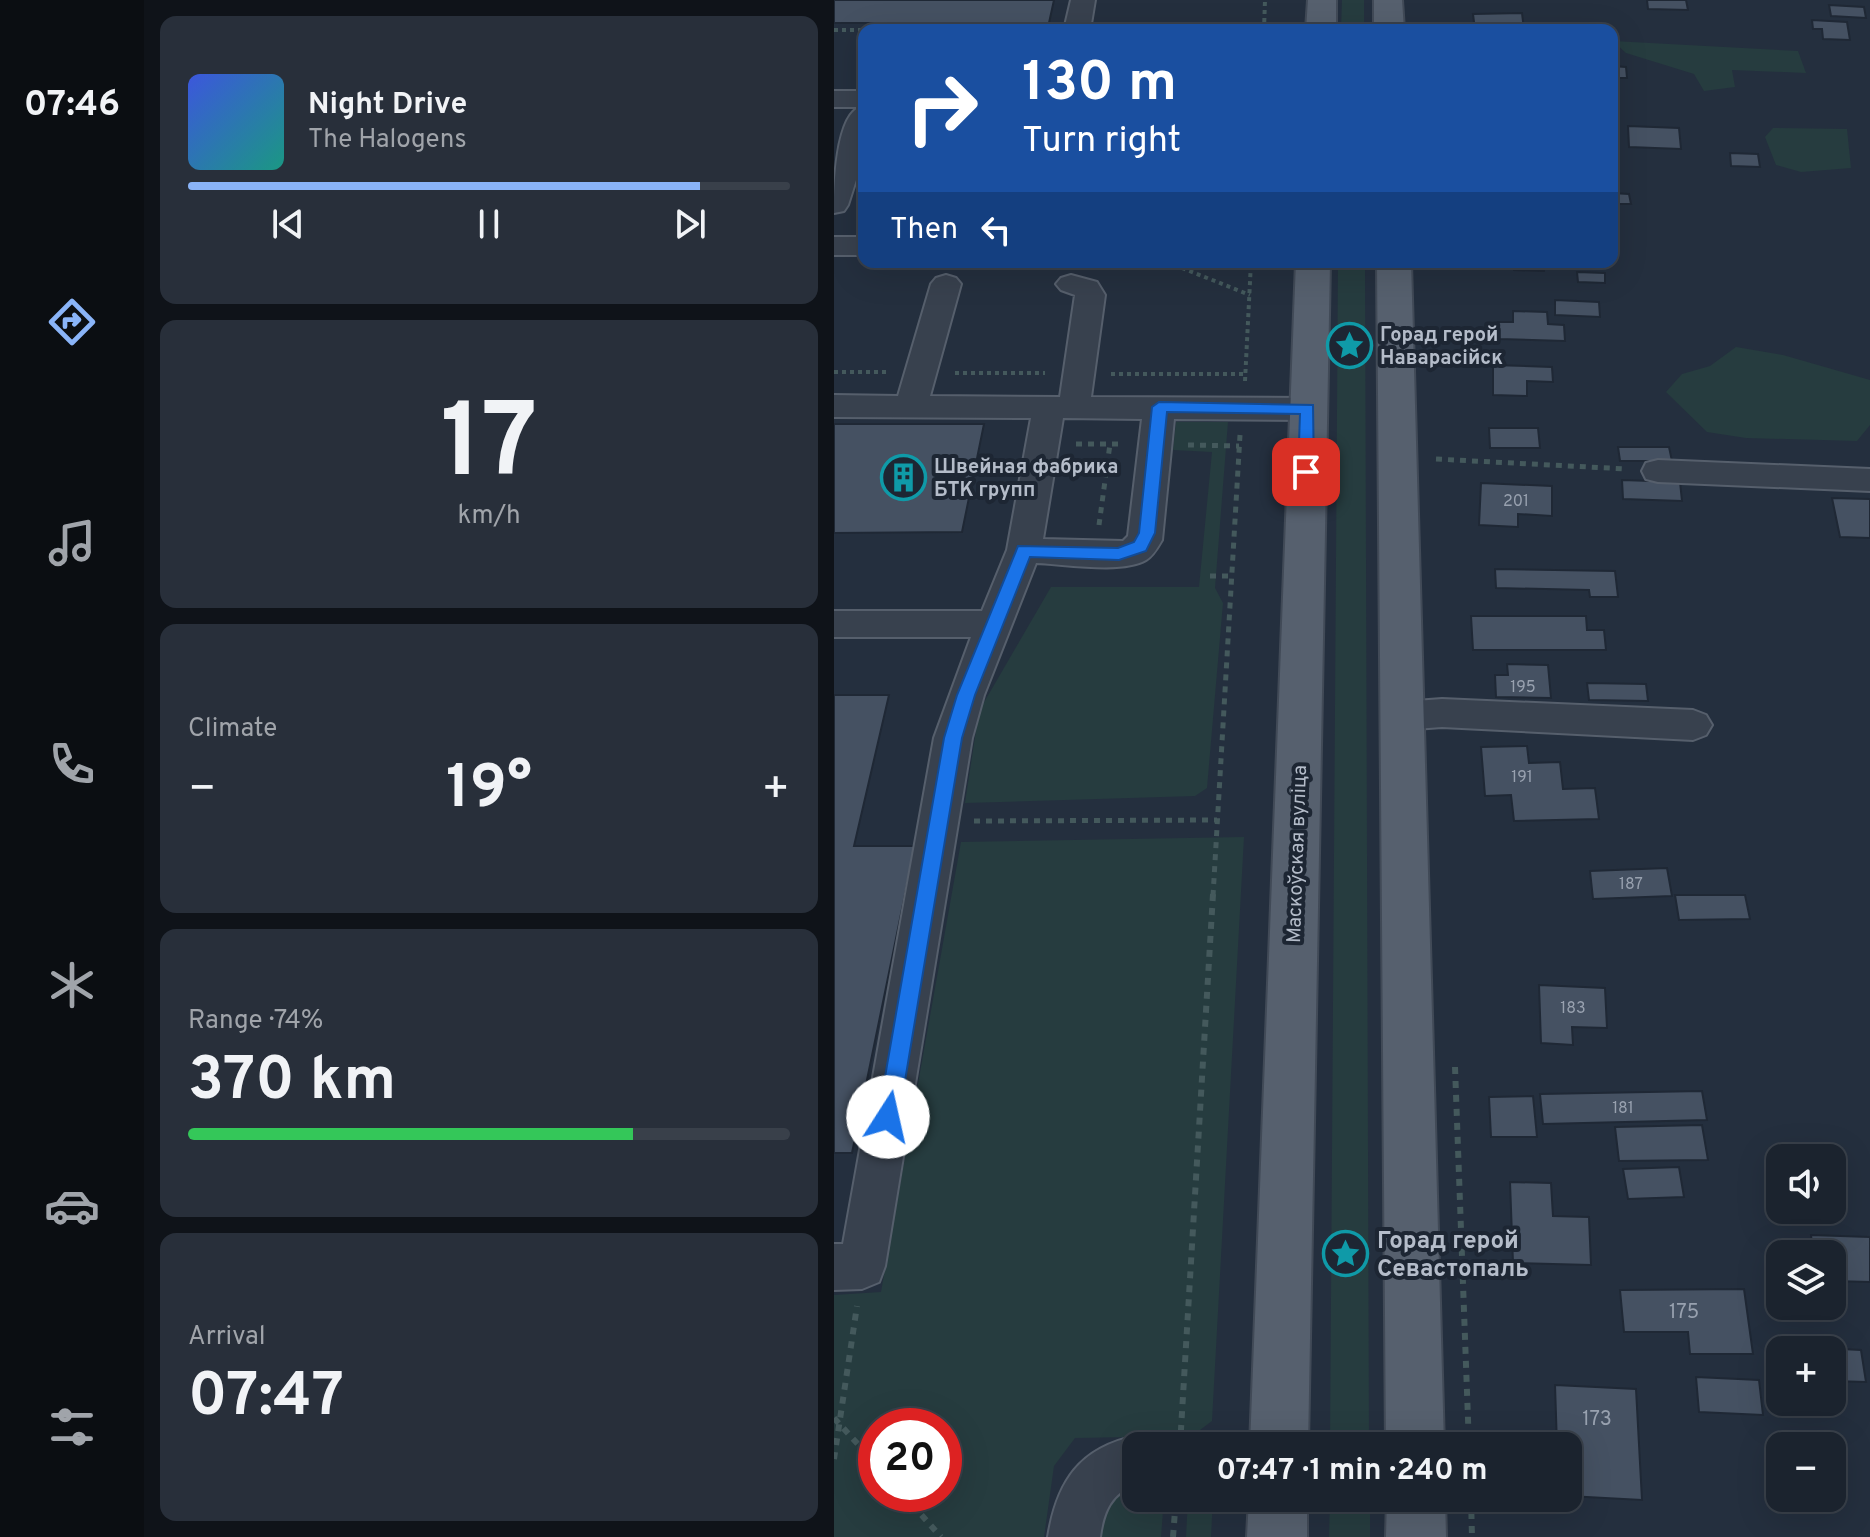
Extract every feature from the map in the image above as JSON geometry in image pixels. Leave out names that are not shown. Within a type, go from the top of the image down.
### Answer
[{"type":"main road","points":[[1321,24],[1322,0]]},
{"type":"main road","points":[[1388,0],[1389,24]]},
{"type":"main road","name":"Маскоўская вуліца","points":[[1279,1432],[1313,268]]},
{"type":"main road","points":[[1394,268],[1415,1432]]},
{"type":"main road","points":[[1277,1537],[1278,1512]]},
{"type":"main road","points":[[1416,1512],[1416,1537]]},
{"type":"lane","points":[[1078,24],[1083,0]]},
{"type":"lane","points":[[834,99],[858,99]]},
{"type":"lane","points":[[834,205],[858,139]]},
{"type":"lane","points":[[834,246],[858,246]]},
{"type":"lane","points":[[911,406],[950,273]]},
{"type":"lane","points":[[848,1267],[953,738],[966,695],[1024,550],[1043,444],[1078,374],[1090,295],[1087,289],[1071,284]]},
{"type":"lane","points":[[834,406],[1308,409]]},
{"type":"lane","points":[[1024,550],[1127,553],[1145,540],[1159,407]]},
{"type":"lane","points":[[1658,471],[1870,480]]},
{"type":"lane","points":[[834,624],[995,624]]},
{"type":"lane","points":[[1402,716],[1442,713],[1693,725]]},
{"type":"lane","points":[[1074,1537],[1081,1505],[1099,1476],[1112,1466],[1122,1464]]},
{"type":"path","points":[[1264,24],[1265,0]]},
{"type":"path","points":[[834,30],[858,30]]},
{"type":"path","points":[[950,273],[989,268]]},
{"type":"path","points":[[1182,268],[1250,295]]},
{"type":"path","points":[[1181,1432],[1251,268]]},
{"type":"path","points":[[834,372],[1245,374]]},
{"type":"path","points":[[1043,444],[1239,446]]},
{"type":"path","points":[[1095,553],[1110,444]]},
{"type":"path","points":[[1436,459],[1658,471]]},
{"type":"path","points":[[1210,576],[1233,576]]},
{"type":"path","points":[[968,821],[1217,820]]},
{"type":"path","points":[[834,1459],[848,1267]]},
{"type":"path","points":[[837,1420],[858,1444]]},
{"type":"path","points":[[919,1512],[941,1537]]},
{"type":"path","points":[[1173,1537],[1175,1512]]},
{"type":"path","points":[[1471,1512],[1472,1537]]},
{"type":"green space","points":[[1342,0],[1364,0],[1364,24],[1341,24]]},
{"type":"green space","points":[[1618,41],[1798,51],[1806,73],[1732,70],[1735,87],[1704,91],[1694,74],[1626,53],[1618,46]]},
{"type":"green space","points":[[1773,128],[1847,129],[1851,168],[1801,172],[1776,165],[1765,137]]},
{"type":"green space","points":[[1338,268],[1365,268],[1369,1432],[1330,1432]]},
{"type":"green space","points":[[1736,347],[1783,355],[1870,380],[1870,425],[1857,441],[1746,438],[1707,432],[1666,392],[1682,374],[1710,366]]},
{"type":"green space","points":[[1176,422],[1228,422],[1215,588],[1223,603],[1207,788],[1195,796],[965,803],[979,711],[1051,587],[1199,587],[1212,452],[1173,450]]},
{"type":"green space","points":[[1244,837],[1212,1421],[1197,1432],[1122,1432],[1122,1437],[1075,1438],[1054,1466],[1044,1537],[834,1537],[834,1295],[881,1292],[961,842]]},
{"type":"green space","points":[[1120,1488],[1122,1512],[1163,1512],[1161,1537],[1096,1537],[1098,1515]]},
{"type":"green space","points":[[1187,1512],[1212,1512],[1211,1537],[1186,1537]]},
{"type":"green space","points":[[1330,1512],[1370,1512],[1370,1537],[1329,1537]]},
{"type":"building","points":[[834,0],[1054,0],[1049,23],[834,23]]},
{"type":"building","points":[[1647,0],[1686,0],[1688,10],[1648,9]]},
{"type":"building","points":[[1829,5],[1864,7],[1866,18],[1831,16]]},
{"type":"building","points":[[1522,13],[1523,24],[1474,24],[1473,14]]},
{"type":"building","points":[[1812,20],[1847,22],[1850,40],[1823,39],[1822,29],[1813,29]]},
{"type":"building","points":[[1618,66],[1626,67],[1627,78],[1618,78]]},
{"type":"building","points":[[1628,126],[1679,128],[1681,149],[1629,147]]},
{"type":"building","points":[[1730,153],[1758,154],[1760,167],[1731,166]]},
{"type":"building","points":[[1618,193],[1629,194],[1631,204],[1618,204]]},
{"type":"building","points":[[1514,268],[1544,268],[1544,271]]},
{"type":"building","points":[[1577,272],[1605,273],[1605,283],[1578,282]]},
{"type":"building","points":[[1555,300],[1599,302],[1600,317],[1555,315]]},
{"type":"building","points":[[1513,311],[1547,312],[1548,324],[1564,325],[1565,341],[1498,339],[1498,322],[1513,322]]},
{"type":"building","points":[[1493,365],[1552,367],[1553,382],[1527,381],[1527,396],[1493,395]]},
{"type":"building","name":"Швейная фабрика БТК групп","points":[[834,424],[984,424],[962,532],[834,533]]},
{"type":"building","points":[[1489,428],[1538,428],[1540,448],[1490,448]]},
{"type":"building","points":[[1618,447],[1669,447],[1672,461],[1620,461]]},
{"type":"building","points":[[1622,480],[1680,482],[1682,501],[1623,499]]},
{"type":"building","points":[[1481,483],[1552,486],[1552,516],[1518,514],[1518,527],[1479,525]]},
{"type":"building","points":[[1832,498],[1870,499],[1870,538],[1840,537]]},
{"type":"building","points":[[1495,569],[1615,571],[1618,597],[1590,597],[1589,590],[1496,588]]},
{"type":"building","points":[[1471,616],[1586,616],[1587,630],[1604,630],[1606,650],[1473,650]]},
{"type":"building","points":[[1507,664],[1548,665],[1551,698],[1496,697],[1495,675],[1508,675]]},
{"type":"building","points":[[1587,683],[1646,684],[1648,701],[1589,700]]},
{"type":"building","points":[[834,695],[889,695],[854,846],[915,846],[852,1153],[834,1153]]},
{"type":"building","points":[[1527,746],[1529,763],[1560,762],[1563,789],[1595,788],[1599,819],[1514,821],[1511,795],[1485,796],[1481,747]]},
{"type":"building","points":[[1667,868],[1672,896],[1593,899],[1590,871]]},
{"type":"building","points":[[1675,895],[1745,895],[1750,919],[1679,920]]},
{"type":"building","points":[[1539,985],[1605,988],[1607,1028],[1572,1027],[1573,1045],[1541,1043]]},
{"type":"building","points":[[1702,1091],[1707,1120],[1543,1124],[1540,1094]]},
{"type":"building","points":[[1533,1096],[1537,1137],[1491,1137],[1489,1097]]},
{"type":"building","points":[[1702,1125],[1708,1160],[1619,1161],[1615,1127]]},
{"type":"building","points":[[1679,1167],[1684,1197],[1628,1199],[1623,1169]]},
{"type":"building","points":[[1510,1182],[1551,1183],[1553,1216],[1589,1217],[1591,1265],[1513,1263]]},
{"type":"building","points":[[1811,1235],[1870,1237],[1870,1282],[1846,1281],[1846,1240],[1812,1240]]},
{"type":"building","points":[[1744,1289],[1753,1354],[1690,1354],[1688,1332],[1624,1332],[1620,1290]]},
{"type":"building","points":[[1846,1349],[1861,1350],[1866,1382],[1846,1381]]},
{"type":"building","points":[[1696,1377],[1759,1380],[1763,1415],[1699,1412]]},
{"type":"building","points":[[1555,1385],[1636,1389],[1642,1500],[1582,1497],[1582,1432],[1557,1432]]},
{"type":"place","name":"Горад герой Наварасійск","points":[[1349,345]]},
{"type":"place","name":"Швейная фабрика БТК групп","points":[[903,478]]},
{"type":"place","name":"Горад герой Севастопаль","points":[[1346,1254]]},
{"type":"route","points":[[888,1117],[953,738],[966,695],[1024,550],[1119,554],[1134,551],[1140,546],[1147,533],[1159,407],[1308,409],[1306,472]]}]
